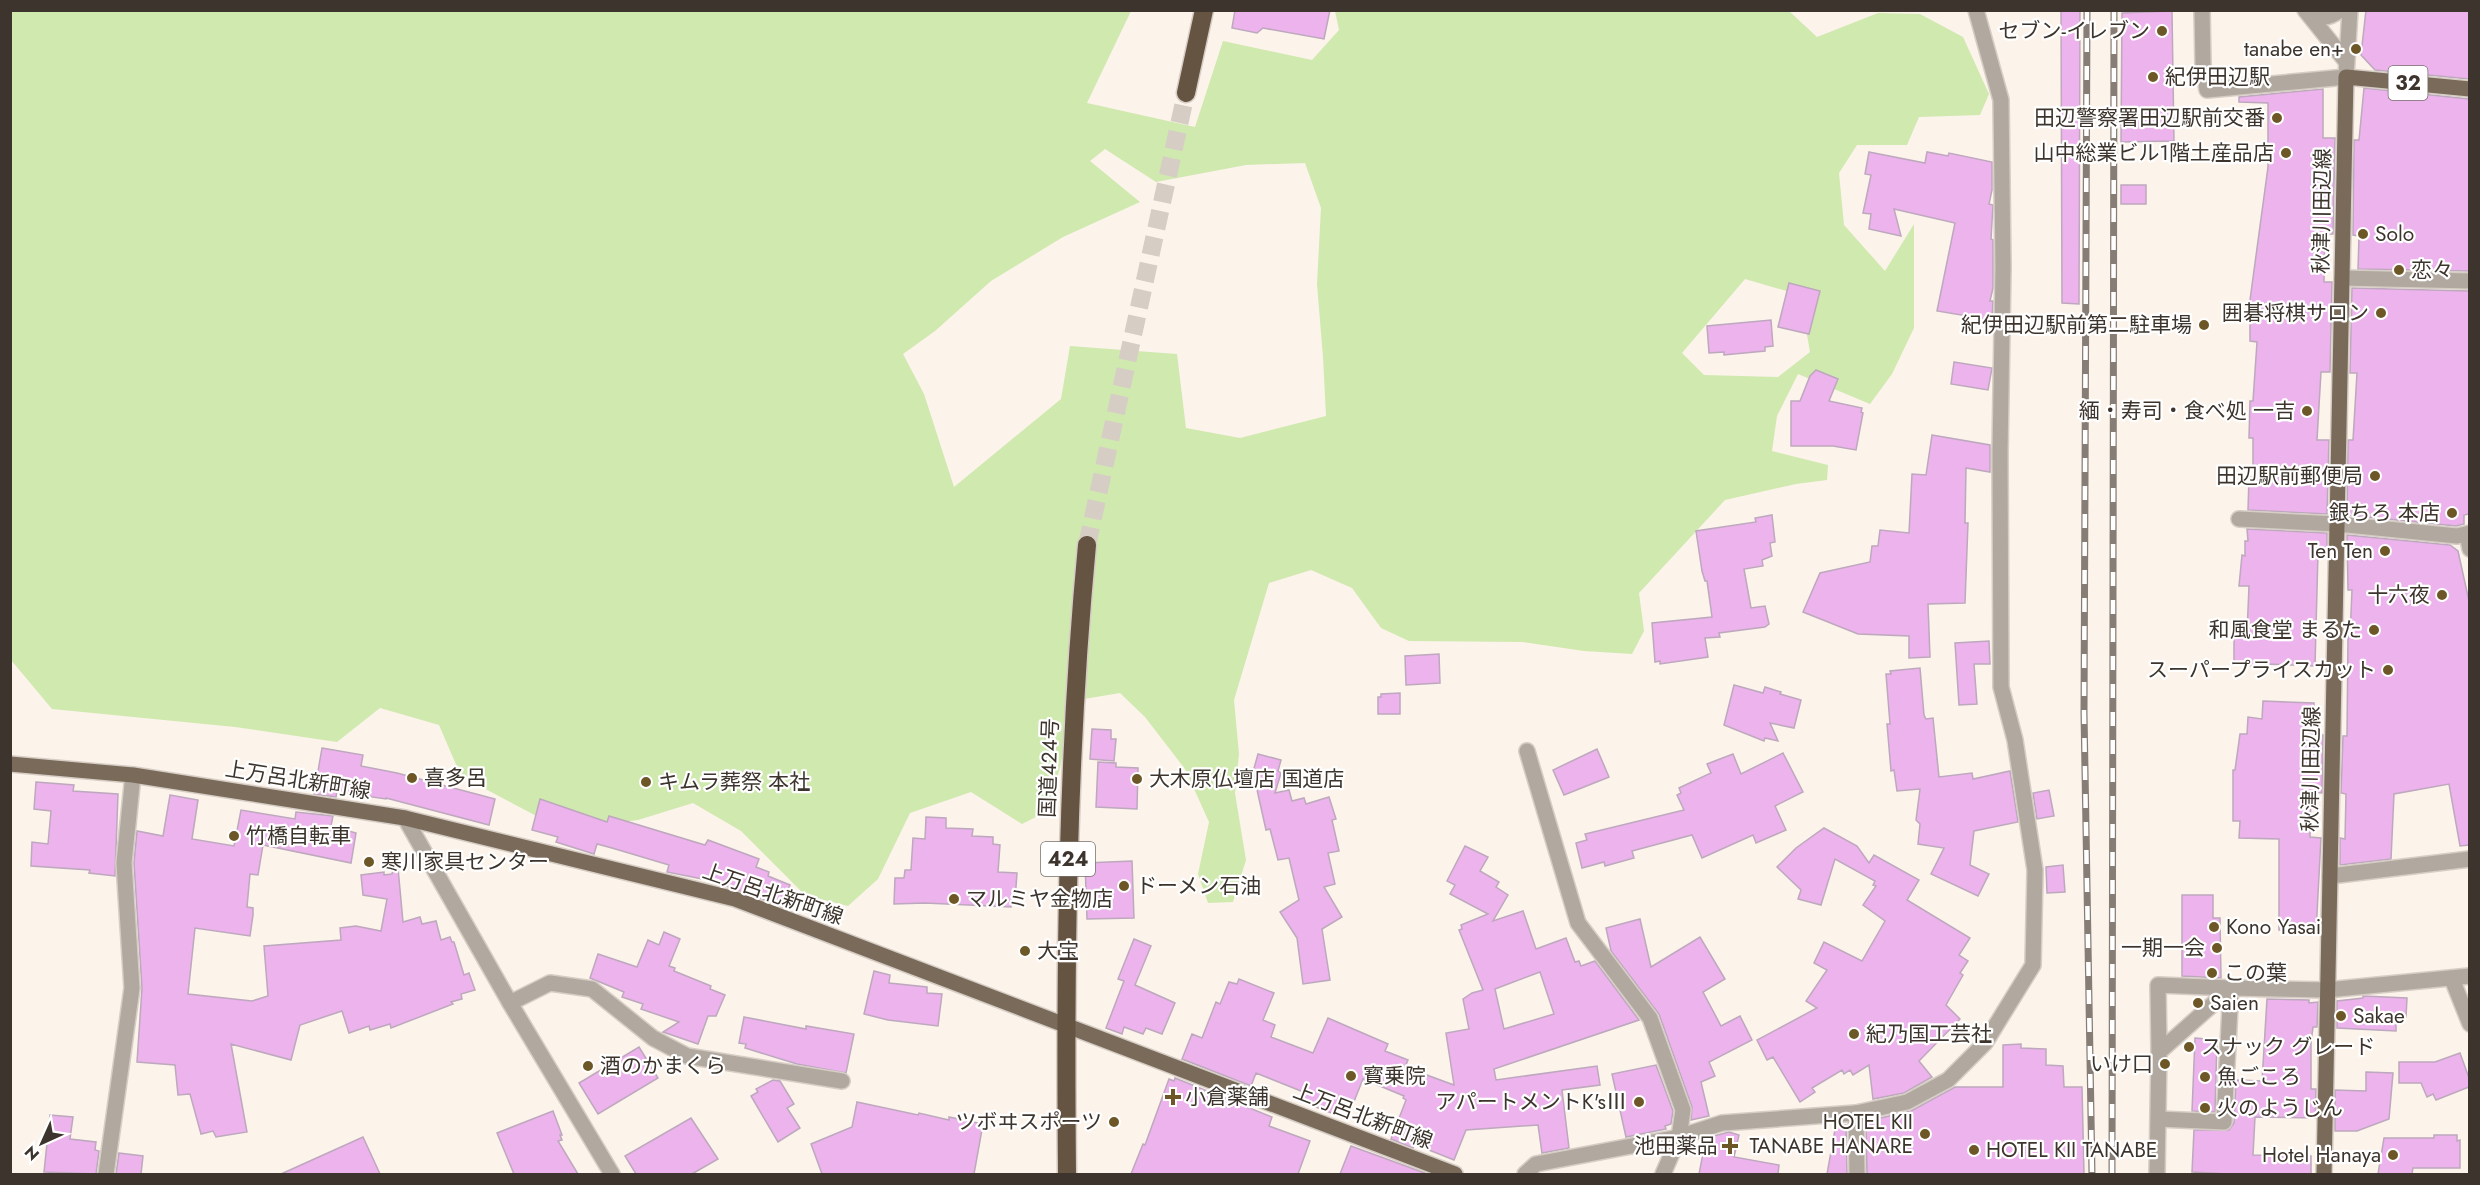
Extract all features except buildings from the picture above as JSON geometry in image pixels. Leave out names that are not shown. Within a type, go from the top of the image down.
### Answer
[{"type":"highway","points":[[1186,93],[1204,10]]},
{"type":"highway","name":"国道424号","points":[[1067,1174],[1065,1024],[1069,806],[1077,650],[1087,544]]},
{"type":"main road","name":"32","points":[[2346,77],[2469,89]]},
{"type":"main road","name":"秋津川田辺線","points":[[2324,1174],[2346,77]]},
{"type":"main road","name":"上万呂北新町線","points":[[10,764],[133,775],[405,818],[735,899],[1455,1174]]},
{"type":"street","points":[[1525,1174],[1536,1164],[1679,1137],[1722,1123],[1856,1113],[1906,1102],[1948,1080],[1985,1043],[2033,965],[2035,870],[2015,740],[2001,687],[2000,453],[2003,256],[2001,100],[1976,10]]},
{"type":"street","points":[[2202,10],[2203,64],[2207,90],[2346,77],[2345,60],[2350,10]]},
{"type":"street","points":[[2305,10],[2345,60]]},
{"type":"street","points":[[2305,10],[2321,19],[2332,17],[2340,10]]},
{"type":"street","points":[[2342,278],[2469,281]]},
{"type":"street","points":[[2239,519],[2337,524],[2468,539]]},
{"type":"street","points":[[1527,751],[1578,923],[1650,1018],[1683,1110],[1679,1137],[1663,1174]]},
{"type":"street","points":[[106,1174],[132,988],[124,863],[133,775]]},
{"type":"street","points":[[405,818],[510,1003],[612,1174]]},
{"type":"street","points":[[2330,876],[2469,859]]},
{"type":"street","points":[[2157,1174],[2158,985],[2327,990],[2469,976]]},
{"type":"street","points":[[2452,979],[2469,1024]]},
{"type":"street","points":[[510,1003],[550,983],[592,989],[653,1038],[687,1056],[842,1081]]},
{"type":"street","points":[[2159,1052],[2231,988]]},
{"type":"street","points":[[2159,1119],[2224,1122],[2231,988]]},
{"type":"street","points":[[1856,1113],[1857,1174]]},
{"type":"green space","points":[[10,11],[1131,11],[1087,103],[1195,127],[1223,41],[1312,60],[1339,30],[1335,11],[1789,11],[1817,37],[1878,13],[1920,14],[1963,37],[1989,94],[1980,115],[1919,117],[1907,145],[1857,145],[1839,173],[1844,225],[1885,271],[1914,224],[1914,328],[1892,374],[1870,404],[1798,374],[1777,416],[1772,451],[1828,465],[1827,480],[1796,484],[1725,500],[1639,593],[1644,631],[1632,654],[1584,651],[1522,642],[1409,641],[1381,628],[1352,588],[1311,570],[1269,583],[1234,700],[1239,754],[1235,793],[1246,860],[1233,902],[1208,903],[1198,874],[1209,822],[1185,769],[1145,717],[1120,693],[1072,701],[1060,768],[1046,812],[1022,824],[971,792],[910,813],[878,879],[848,906],[805,895],[741,831],[693,803],[638,820],[563,830],[461,776],[439,725],[380,708],[337,742],[235,727],[52,709],[11,660]],"holes":[[[1105,149],[1156,182],[1246,165],[1305,163],[1321,208],[1317,284],[1326,416],[1240,438],[1186,428],[1177,354],[1070,346],[1061,399],[954,487],[924,394],[903,354],[935,331],[991,281],[1063,237],[1140,202],[1090,161]],[[1745,279],[1800,295],[1810,352],[1778,377],[1704,375],[1682,353]]]},
{"type":"tunnel","points":[[1087,545],[1186,93]]},
{"type":"railway","points":[[2087,10],[2084,713],[2092,1174]]},
{"type":"railway","points":[[2112,1174],[2114,10]]},
{"type":"place","name":"セブン-イレブン","points":[[2162,31]]},
{"type":"place","name":"tanabe en+","points":[[2356,49]]},
{"type":"place","name":"紀伊田辺駅","points":[[2153,77]]},
{"type":"place","name":"田辺警察署田辺駅前交番","points":[[2277,118]]},
{"type":"place","name":"山中総業ビル1階土産品店","points":[[2286,153]]},
{"type":"place","name":"Solo","points":[[2363,234]]},
{"type":"place","name":"恋々","points":[[2399,270]]},
{"type":"place","name":"囲碁将棋サロン","points":[[2381,313]]},
{"type":"place","name":"紀伊田辺駅前第二駐車場","points":[[2204,325]]},
{"type":"place","name":"緬・寿司・食べ処 一吉","points":[[2307,411]]},
{"type":"place","name":"田辺駅前郵便局","points":[[2375,476]]},
{"type":"place","name":"銀ちろ 本店","points":[[2452,513]]},
{"type":"place","name":"Ten Ten","points":[[2385,551]]},
{"type":"place","name":"十六夜","points":[[2442,595]]},
{"type":"place","name":"和風食堂 まるた","points":[[2374,630]]},
{"type":"place","name":"スーパープライスカット","points":[[2388,670]]},
{"type":"place","name":"喜多呂","points":[[412,778]]},
{"type":"place","name":"大木原仏壇店 国道店","points":[[1137,779]]},
{"type":"place","name":"キムラ葬祭 本社","points":[[646,782]]},
{"type":"place","name":"竹橋自転車","points":[[234,836]]},
{"type":"place","name":"寒川家具センター","points":[[369,862]]},
{"type":"place","name":"ドーメン石油","points":[[1124,886]]},
{"type":"place","name":"マルミヤ金物店","points":[[954,899]]},
{"type":"place","name":"Kono Yasai","points":[[2214,927]]},
{"type":"place","name":"一期一会","points":[[2217,948]]},
{"type":"place","name":"大宝","points":[[1025,951]]},
{"type":"place","name":"この葉","points":[[2212,973]]},
{"type":"place","name":"Saien","points":[[2198,1003]]},
{"type":"place","name":"Sakae","points":[[2341,1016]]},
{"type":"place","name":"紀乃国工芸社","points":[[1854,1034]]},
{"type":"place","name":"スナック グレード","points":[[2189,1047]]},
{"type":"place","name":"いけ口","points":[[2165,1064]]},
{"type":"place","name":"酒のかまくら","points":[[588,1066]]},
{"type":"place","name":"寳乗院","points":[[1351,1076]]},
{"type":"place","name":"魚ごころ","points":[[2205,1077]]},
{"type":"place","name":"小倉薬舗","points":[[1173,1097]]},
{"type":"place","name":"アパートメントK'sⅢ","points":[[1639,1102]]},
{"type":"place","name":"火のようじん","points":[[2205,1108]]},
{"type":"place","name":"ツボヰスポーツ","points":[[1114,1122]]},
{"type":"place","name":"HOTEL KII TANABE HANARE","points":[[1925,1134]]},
{"type":"place","name":"池田薬品","points":[[1730,1146]]},
{"type":"place","name":"HOTEL KII TANABE","points":[[1974,1150]]},
{"type":"place","name":"Hotel Hanaya","points":[[2393,1155]]}]
